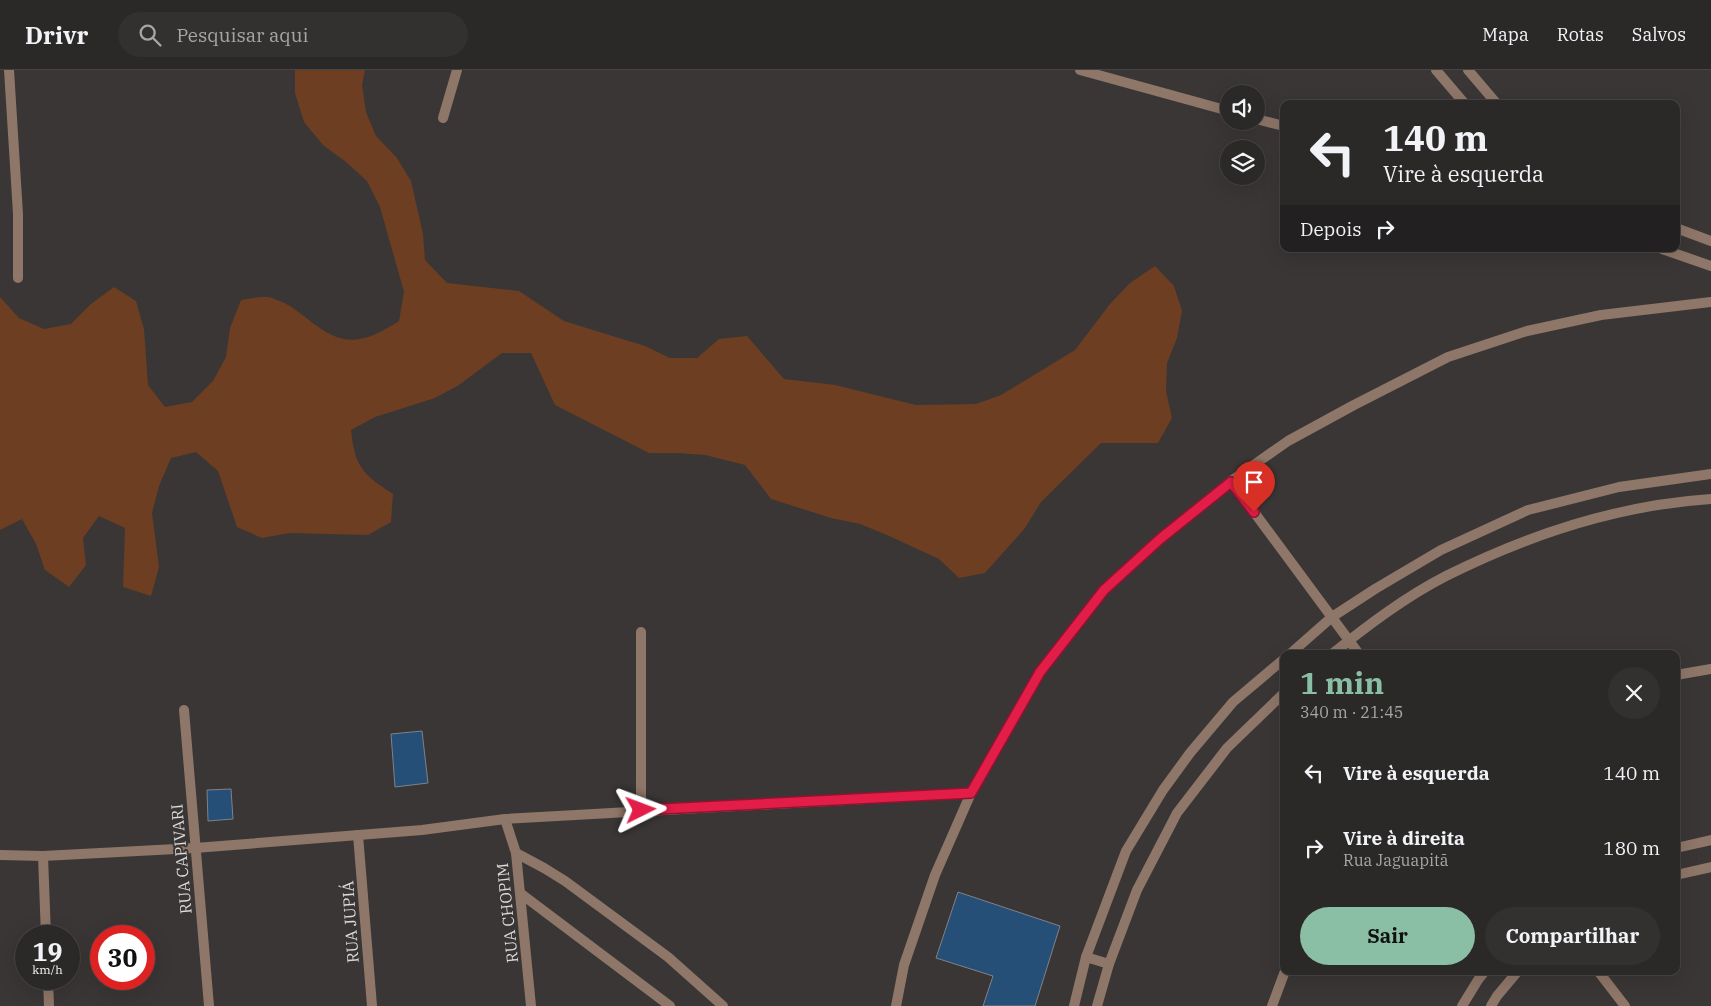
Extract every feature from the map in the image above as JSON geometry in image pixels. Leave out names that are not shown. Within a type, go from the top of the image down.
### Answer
[{"type":"street","points":[[9,70],[18,214],[18,278]]},
{"type":"street","points":[[443,118],[457,70]]},
{"type":"street","points":[[1080,70],[1220,109]]},
{"type":"street","points":[[1436,70],[1461,100]]},
{"type":"street","points":[[1468,70],[1494,100]]},
{"type":"street","points":[[1265,121],[1280,125]]},
{"type":"street","points":[[1680,229],[1711,241]]},
{"type":"street","points":[[1671,252],[1711,266]]},
{"type":"street","points":[[896,1006],[904,965],[934,875],[971,793],[1040,672],[1104,590],[1160,539],[1231,482],[1288,441],[1448,357],[1527,331],[1601,315],[1711,302]]},
{"type":"street","points":[[1295,650],[1332,617],[1375,589],[1441,550],[1528,510],[1619,487],[1711,474]]},
{"type":"street","points":[[1231,482],[1356,650]]},
{"type":"street","points":[[1337,650],[1410,597],[1445,577],[1522,542],[1575,524],[1652,505],[1711,499]]},
{"type":"street","points":[[641,632],[641,810]]},
{"type":"street","points":[[1074,1006],[1086,957],[1126,851],[1163,790],[1190,752],[1233,702],[1280,662]]},
{"type":"street","points":[[1680,673],[1711,669]]},
{"type":"street","points":[[1097,1006],[1108,964],[1137,890],[1177,813],[1227,748],[1280,697]]},
{"type":"street","name":"RUA CAPIVARI","points":[[184,710],[208,1006]]},
{"type":"street","points":[[0,855],[43,856],[195,848],[422,830],[505,818],[971,793]]},
{"type":"street","name":"RUA CHOPIM","points":[[505,818],[516,853],[531,1006]]},
{"type":"street","name":"RUA JUPIÁ","points":[[358,835],[372,1006]]},
{"type":"street","points":[[1680,847],[1711,840]]},
{"type":"street","points":[[516,853],[544,868],[668,957],[724,1006]]},
{"type":"street","points":[[43,856],[46,925]]},
{"type":"street","points":[[1680,874],[1711,866]]},
{"type":"street","points":[[520,894],[670,1006]]},
{"type":"street","points":[[1086,957],[1108,964]]},
{"type":"street","points":[[1272,1006],[1284,975]]},
{"type":"street","points":[[1462,1006],[1482,975]]},
{"type":"street","points":[[1491,1006],[1515,975]]},
{"type":"street","points":[[1601,975],[1625,1006]]},
{"type":"street","points":[[49,990],[50,1006]]},
{"type":"shaded area","points":[[295,70],[365,70],[362,85],[366,112],[376,136],[397,158],[411,181],[423,234],[425,260],[447,283],[519,291],[564,321],[645,346],[670,358],[697,358],[719,339],[747,336],[784,379],[835,385],[916,405],[976,404],[1001,395],[1075,350],[1110,304],[1130,283],[1155,266],[1174,286],[1182,311],[1177,338],[1167,363],[1166,391],[1172,418],[1158,443],[1101,443],[1041,502],[1025,528],[985,573],[959,578],[939,559],[887,535],[860,524],[831,518],[771,499],[745,465],[705,455],[649,453],[555,405],[531,353],[502,353],[459,385],[435,398],[375,417],[351,430],[355,453],[362,469],[374,481],[393,494],[391,522],[368,535],[289,533],[262,538],[237,527],[218,471],[196,452],[171,458],[159,486],[152,513],[159,567],[151,596],[123,587],[125,528],[99,516],[83,538],[86,565],[69,587],[45,570],[36,544],[22,519],[0,530],[0,297],[19,318],[44,329],[71,324],[91,304],[114,287],[136,301],[144,329],[148,385],[165,407],[192,402],[213,381],[226,357],[230,328],[241,300],[265,297],[279,300],[328,333],[349,340],[368,337],[399,321],[404,292],[380,207],[367,181],[323,145],[304,122],[295,93]]},
{"type":"building","points":[[422,731],[428,783],[395,787],[391,734]]},
{"type":"building","points":[[231,789],[233,819],[208,821],[207,790]]},
{"type":"building","points":[[958,892],[1060,926],[1035,1006],[983,1006],[993,976],[936,958]]},
{"type":"route","points":[[641,810],[971,793],[1040,672],[1104,590],[1160,539],[1231,482],[1254,512]]}]
